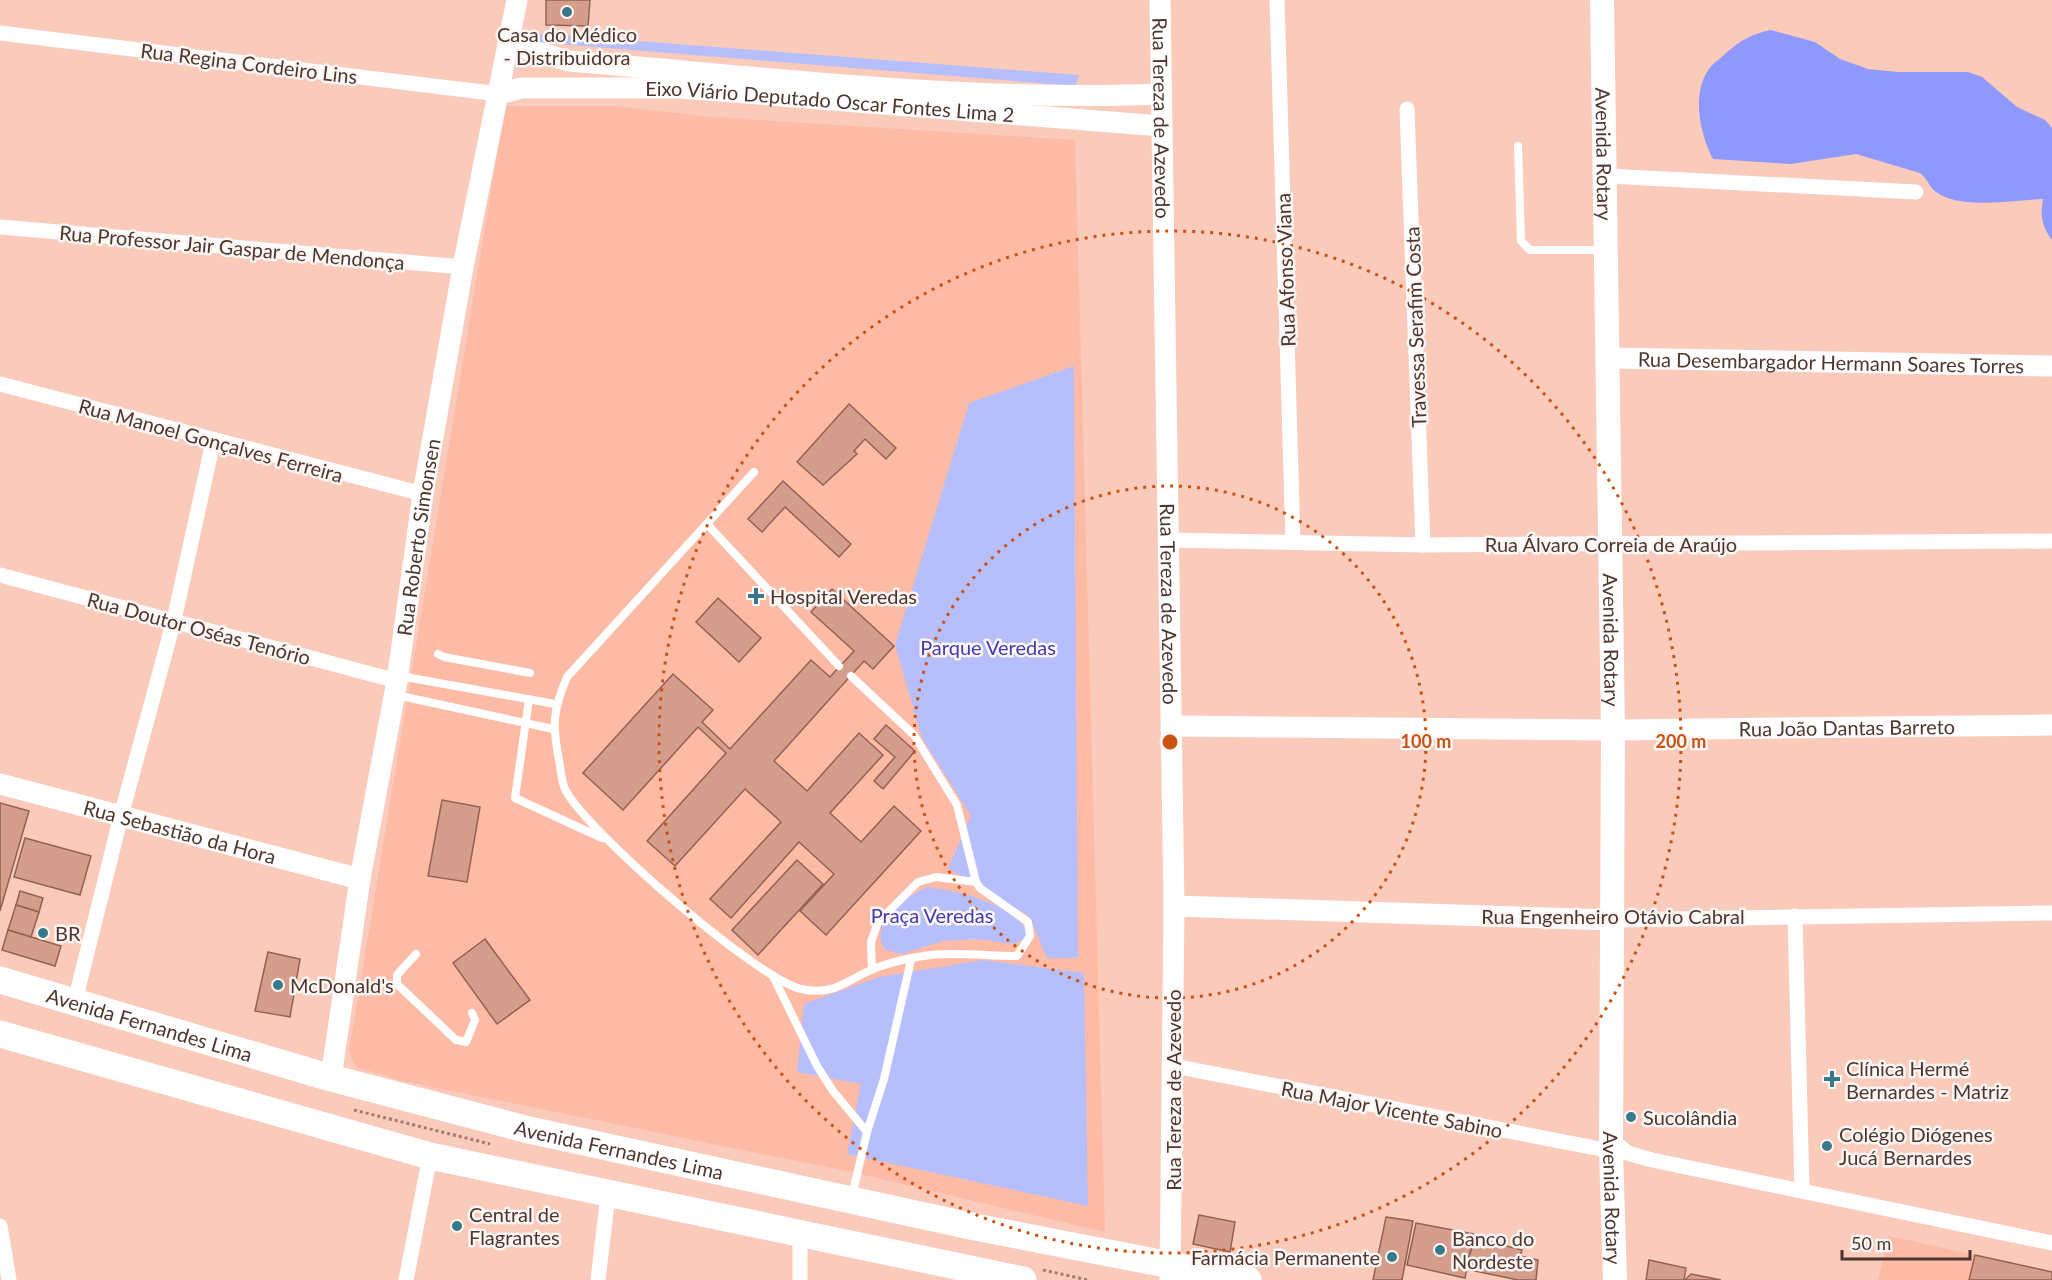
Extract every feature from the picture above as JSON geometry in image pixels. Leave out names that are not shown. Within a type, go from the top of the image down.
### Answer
[{"type":"highway","name":"Avenida Fernandes Lima","points":[[0,980],[331,1078],[529,1130],[1171,1272],[1248,1280]]},
{"type":"highway","points":[[0,1034],[430,1156],[801,1234],[950,1272],[1023,1280]]},
{"type":"main road","name":"Avenida Rotary","points":[[1602,0],[1607,176],[1613,730],[1611,1145],[1615,1280]]},
{"type":"street","name":"Rua Roberto Simonsen","points":[[331,1078],[360,879],[397,684],[423,494],[463,267],[517,0]]},
{"type":"street","name":"Rua Tereza de Azevedo","points":[[1160,0],[1173,726],[1174,1066],[1171,1272]]},
{"type":"street","name":"Rua Afonso Viana","points":[[1277,0],[1293,541]]},
{"type":"street","name":"Rua Regina Cordeiro Lins","points":[[0,33],[499,94]]},
{"type":"street","name":"Eixo Viário Deputado Oscar Fontes Lima 2","points":[[510,39],[527,49],[581,62],[1002,95],[1090,97],[1161,94]]},
{"type":"street","name":"Eixo Viário Deputado Oscar Fontes Lima 2","points":[[499,94],[521,88],[681,88],[1161,126]]},
{"type":"street","name":"Travessa Serafim Costa","points":[[1407,109],[1423,545]]},
{"type":"street","points":[[1607,176],[1916,192]]},
{"type":"street","name":"Rua Professor Jair Gaspar de Mendonça","points":[[0,227],[463,267]]},
{"type":"street","name":"Rua Desembargador Hermann Soares Torres","points":[[1609,358],[2052,366]]},
{"type":"street","name":"Rua Manoel Gonçalves Ferreira","points":[[0,384],[213,442],[423,494]]},
{"type":"street","points":[[75,1001],[121,816],[174,620],[213,442]]},
{"type":"street","name":"Rua Álvaro Correia de Araújo","points":[[1169,540],[1423,545],[2052,541]]},
{"type":"street","name":"Rua Doutor Oséas Tenório","points":[[0,575],[174,620],[397,684]]},
{"type":"street","name":"Rua João Dantas Barreto","points":[[1173,726],[1613,730],[2052,725]]},
{"type":"street","name":"Rua Sebastião da Hora","points":[[0,784],[360,879]]},
{"type":"street","name":"Rua Engenheiro Otávio Cabral","points":[[1174,906],[1613,920],[2052,913]]},
{"type":"street","points":[[1795,916],[1802,1189]]},
{"type":"street","name":"Rua Major Vicente Sabino","points":[[1174,1066],[1611,1145],[1627,1153],[1652,1160],[1802,1189],[2052,1243]]},
{"type":"street","points":[[406,1280],[430,1156]]},
{"type":"street","name":"Rua Major Vicente Sabino","points":[[1612,1184],[1618,1170],[1626,1162],[1652,1160]]},
{"type":"street","points":[[598,1280],[608,1195]]},
{"type":"street","points":[[0,1226],[9,1280]]},
{"type":"street","points":[[800,1280],[801,1234]]},
{"type":"lane","points":[[1518,146],[1521,241],[1524,246],[1530,250],[1608,250]]},
{"type":"lane","points":[[754,472],[567,677],[555,704],[553,729],[567,793],[606,840],[742,956],[774,978],[800,989],[823,991],[842,987],[872,970],[931,955],[1017,956],[1023,951],[1030,936],[1028,922],[976,882],[936,877],[918,882],[878,922],[873,931],[872,970]]},
{"type":"lane","points":[[707,524],[839,666]]},
{"type":"lane","points":[[438,654],[530,673]]},
{"type":"lane","points":[[851,676],[914,735],[957,805],[976,882]]},
{"type":"lane","points":[[397,684],[555,704]]},
{"type":"lane","points":[[397,684],[526,724],[553,729]]},
{"type":"lane","points":[[529,699],[515,798],[606,840]]},
{"type":"lane","points":[[416,954],[397,975],[397,984],[456,1040],[466,1042],[475,1020],[472,1013]]},
{"type":"lane","points":[[851,1200],[867,1132],[884,1078],[911,960]]},
{"type":"lane","points":[[774,978],[817,1066],[833,1091],[867,1132]]},
{"type":"shaded area","points":[[1771,30],[1815,42],[1840,59],[1868,69],[1898,72],[1968,72],[1982,77],[2017,107],[2045,120],[2052,128],[2052,240],[2043,221],[2043,199],[1984,203],[1953,200],[1940,195],[1920,173],[1856,154],[1791,164],[1713,159],[1704,138],[1699,114],[1703,79],[1709,69],[1737,44]]},
{"type":"shaded area","name":"Hospital Veredas","points":[[505,106],[614,106],[712,117],[1075,140],[1105,1232],[856,1173],[403,1081],[356,1067],[349,1052]]},
{"type":"shaded area","points":[[1889,1236],[2052,1272],[2052,1280],[1878,1280]]},
{"type":"green space","points":[[534,33],[1079,75],[1075,86],[535,42]]},
{"type":"green space","name":"Parque Veredas","points":[[1074,366],[1078,958],[1047,958],[1029,916],[948,868],[971,816],[922,738],[895,645],[969,403]]},
{"type":"green space","name":"Praça Veredas","points":[[927,887],[969,895],[1000,907],[1023,925],[1028,936],[1012,944],[977,939],[943,941],[902,954],[885,950],[881,940],[881,930],[885,920],[900,904]]},
{"type":"green space","points":[[983,960],[1084,973],[1088,1206],[847,1154],[861,1084],[797,1072],[804,1004],[879,977]]},
{"type":"building","name":"Casa do Médico - Distribuidora","points":[[546,0],[590,0],[588,26],[546,25]]},
{"type":"building","points":[[849,404],[896,448],[886,459],[865,439],[854,451],[857,454],[823,485],[797,462]]},
{"type":"building","points":[[783,481],[851,544],[839,557],[785,507],[762,532],[748,519]]},
{"type":"building","name":"Hospital Veredas","points":[[832,589],[894,646],[873,669],[864,661],[774,761],[807,791],[859,733],[883,755],[830,813],[861,842],[894,806],[921,831],[826,935],[800,911],[834,874],[799,842],[731,918],[710,899],[781,822],[745,789],[675,866],[647,841],[726,753],[698,727],[623,810],[583,773],[673,674],[713,710],[702,722],[730,749],[811,660],[830,677],[854,651],[811,612]]},
{"type":"building","points":[[718,598],[761,638],[739,662],[696,622]]},
{"type":"building","points":[[886,725],[915,751],[883,789],[874,781],[895,757],[874,739]]},
{"type":"building","points":[[442,800],[480,807],[467,882],[428,876]]},
{"type":"building","points":[[0,803],[29,811],[0,911]]},
{"type":"building","points":[[25,838],[91,856],[80,895],[14,877]]},
{"type":"building","points":[[797,860],[823,884],[758,955],[732,930]]},
{"type":"building","points":[[20,891],[43,898],[39,912],[16,905]]},
{"type":"building","points":[[16,905],[39,912],[31,937],[8,930]]},
{"type":"building","points":[[8,930],[61,946],[55,966],[2,950]]},
{"type":"building","points":[[485,939],[530,1000],[497,1024],[453,963]]},
{"type":"building","name":"McDonald's","points":[[268,952],[300,959],[290,1017],[255,1011]]},
{"type":"building","points":[[1199,1215],[1235,1222],[1230,1252],[1193,1244]]},
{"type":"building","name":"Farmácia Permanente","points":[[1386,1217],[1413,1221],[1402,1280],[1373,1280]]},
{"type":"building","name":"Banco do Nordeste","points":[[1416,1223],[1474,1234],[1465,1278],[1407,1265]]},
{"type":"building","points":[[1475,1238],[1522,1250],[1520,1256],[1538,1260],[1536,1280],[1518,1280],[1465,1269]]},
{"type":"building","points":[[1975,1255],[2052,1272],[2052,1280],[1969,1280]]},
{"type":"building","points":[[1649,1260],[1686,1268],[1684,1280],[1646,1280]]},
{"type":"building","points":[[1691,1274],[1721,1280],[1685,1280]]},
{"type":"place","name":"Casa do Médico - Distribuidora","points":[[567,12]]},
{"type":"place","name":"Hospital Veredas","points":[[756,596]]},
{"type":"place","name":"BR","points":[[43,933]]},
{"type":"place","name":"McDonald's","points":[[278,985]]},
{"type":"place","name":"Clínica Hermé Bernardes - Matriz","points":[[1832,1079]]},
{"type":"place","name":"Sucolândia","points":[[1631,1117]]},
{"type":"place","name":"Colégio Diógenes Jucá Bernardes","points":[[1827,1146]]},
{"type":"place","name":"Central de Flagrantes","points":[[457,1226]]},
{"type":"place","name":"Banco do Nordeste","points":[[1440,1250]]},
{"type":"place","name":"Farmácia Permanente","points":[[1392,1257]]}]
